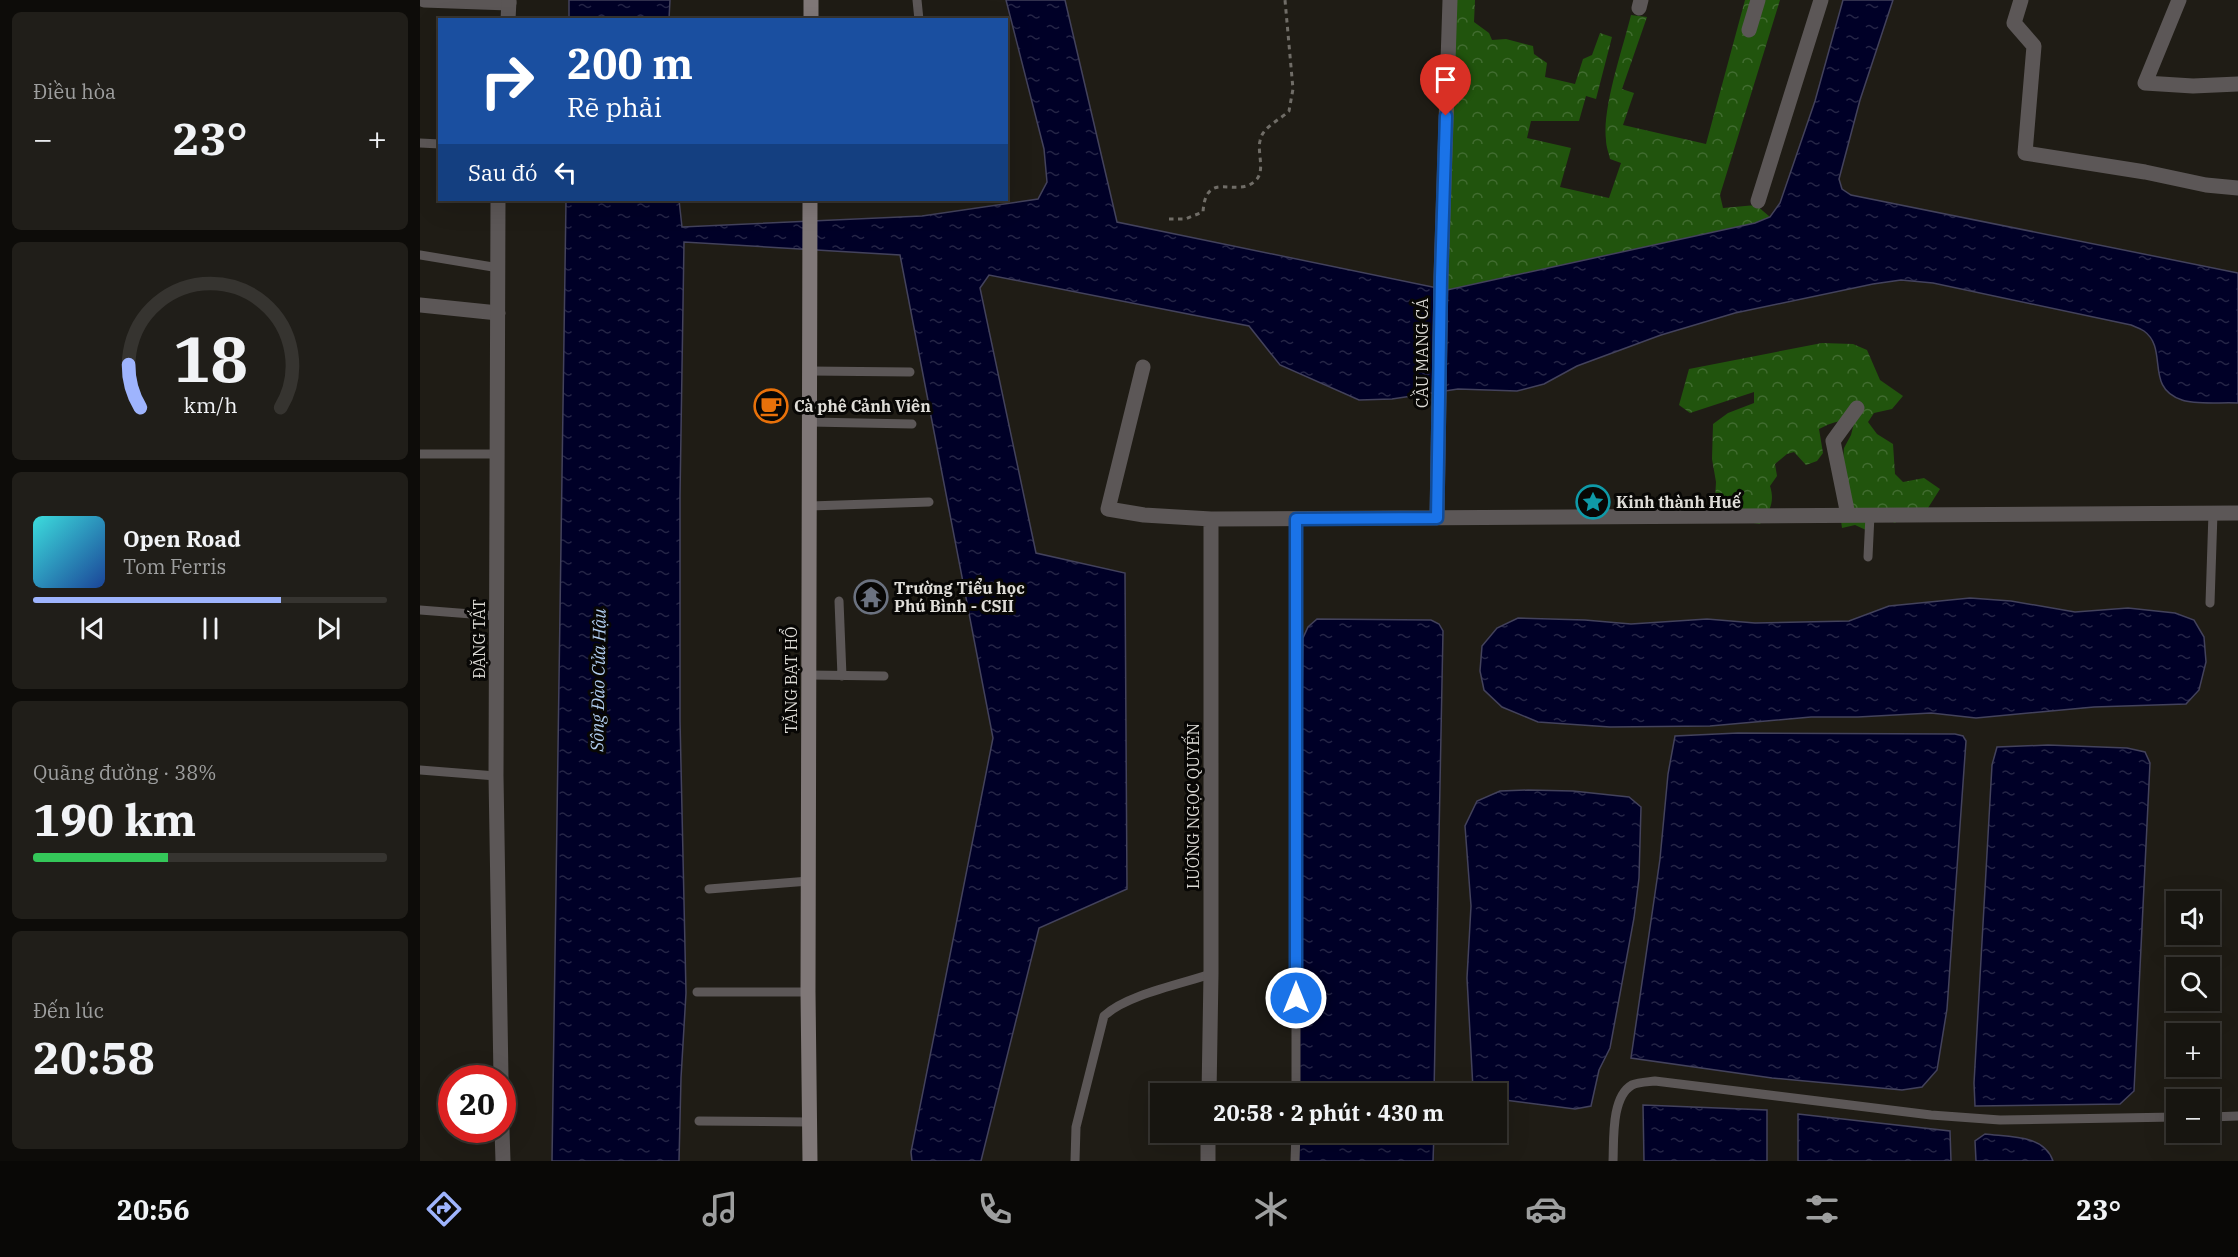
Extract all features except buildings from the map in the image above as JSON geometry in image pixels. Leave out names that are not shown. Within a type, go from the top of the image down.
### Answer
[{"type":"main road","points":[[811,0],[811,18]]},
{"type":"main road","name":"TĂNG BẠT HỔ","points":[[810,201],[808,992],[810,1161]]},
{"type":"street","points":[[424,0],[509,2],[508,18]]},
{"type":"street","name":"CẦU MANG CÁ","points":[[1437,518],[1441,277],[1450,0]]},
{"type":"street","points":[[1749,30],[1758,0]]},
{"type":"street","points":[[1758,201],[1821,0]]},
{"type":"street","points":[[2020,0],[2014,23],[2034,46],[2025,153],[2145,172],[2206,185],[2238,188]]},
{"type":"street","points":[[2179,0],[2145,84],[2193,86],[2238,84]]},
{"type":"street","name":"ĐẶNG TẤT","points":[[498,201],[496,776],[501,1065]]},
{"type":"street","points":[[420,305],[498,313]]},
{"type":"street","points":[[1143,367],[1108,509],[1144,515],[1211,519],[1296,519],[2238,513]]},
{"type":"street","points":[[1848,515],[1833,441],[1857,408]]},
{"type":"street","name":"LƯƠNG NGỌC QUYẾN","points":[[1209,1083],[1211,519]]},
{"type":"street","points":[[502,1143],[503,1161]]},
{"type":"street","points":[[1208,1143],[1208,1161]]},
{"type":"lane","points":[[917,0],[919,18]]},
{"type":"lane","points":[[420,143],[438,144]]},
{"type":"lane","points":[[420,255],[499,268]]},
{"type":"lane","points":[[810,371],[910,372]]},
{"type":"lane","points":[[810,422],[912,424]]},
{"type":"lane","points":[[420,454],[497,454]]},
{"type":"lane","points":[[810,506],[929,502]]},
{"type":"lane","points":[[2210,603],[2213,513]]},
{"type":"lane","points":[[1868,557],[1870,515]]},
{"type":"lane","points":[[1296,519],[1296,1083]]},
{"type":"lane","points":[[839,601],[842,676]]},
{"type":"lane","points":[[420,610],[497,616]]},
{"type":"lane","points":[[809,675],[884,676]]},
{"type":"lane","points":[[420,770],[496,776]]},
{"type":"lane","points":[[709,889],[809,881]]},
{"type":"lane","points":[[1075,1161],[1076,1127],[1104,1016],[1113,1008],[1135,998],[1211,974]]},
{"type":"lane","points":[[696,992],[808,992]]},
{"type":"lane","points":[[1613,1161],[1614,1123],[1622,1094],[1630,1086],[1655,1081],[2000,1120],[2166,1118]]},
{"type":"lane","points":[[2220,1117],[2238,1116]]},
{"type":"lane","points":[[699,1121],[809,1122]]},
{"type":"lane","points":[[1295,1161],[1296,1143]]},
{"type":"path","points":[[1169,219],[1185,219],[1203,212],[1204,198],[1218,187],[1251,184],[1258,179],[1260,140],[1272,123],[1289,111],[1293,89],[1285,0]]},
{"type":"green space","points":[[1453,0],[1475,0],[1474,22],[1489,33],[1492,40],[1506,39],[1533,46],[1534,54],[1547,63],[1545,77],[1575,84],[1583,59],[1592,55],[1600,33],[1612,37],[1596,99],[1586,96],[1579,121],[1531,121],[1527,138],[1571,148],[1560,187],[1609,198],[1621,163],[1610,159],[1606,143],[1607,112],[1631,15],[1647,17],[1622,89],[1634,93],[1623,125],[1706,144],[1745,0],[1780,0],[1720,195],[1723,208],[1756,205],[1770,217],[1755,223],[1447,290]]},
{"type":"green space","points":[[1822,343],[1853,344],[1867,350],[1880,380],[1903,396],[1892,409],[1874,413],[1868,422],[1877,434],[1893,444],[1895,474],[1903,482],[1924,478],[1940,489],[1928,508],[1905,512],[1895,523],[1881,516],[1866,530],[1855,525],[1842,528],[1839,507],[1844,448],[1854,423],[1840,421],[1819,429],[1823,453],[1817,461],[1806,465],[1794,452],[1787,454],[1775,464],[1777,476],[1770,486],[1771,506],[1760,524],[1714,517],[1716,482],[1712,459],[1713,424],[1728,413],[1754,403],[1754,392],[1690,413],[1679,405],[1689,369]]},
{"type":"water","points":[[569,0],[670,0],[669,18],[569,18]]},
{"type":"water","name":"Sông Đào Cửa Hậu","points":[[1006,0],[1065,0],[1117,222],[1447,290],[1755,223],[1770,217],[1780,203],[1815,101],[1843,0],[1893,0],[1860,100],[1839,179],[1842,189],[1851,195],[2238,273],[2238,403],[2194,402],[2182,400],[2170,394],[2160,378],[2155,348],[2151,339],[2144,331],[2131,325],[1933,283],[1901,280],[1873,284],[1735,313],[1661,335],[1577,366],[1544,384],[1517,391],[1458,389],[1392,399],[1359,400],[1280,365],[1249,326],[989,275],[980,288],[1036,553],[1125,573],[1127,889],[1039,928],[981,1161],[912,1161],[911,1152],[993,738],[900,255],[684,242],[680,496],[680,720],[686,993],[679,1161],[552,1161],[566,201],[679,201],[682,227],[922,216],[1038,199],[1047,182],[1044,149]]},
{"type":"water","points":[[1970,598],[2011,601],[2075,612],[2128,608],[2175,613],[2194,620],[2204,637],[2206,662],[2199,690],[2186,704],[2094,707],[1976,718],[1931,713],[1811,717],[1710,726],[1610,727],[1538,722],[1502,707],[1484,690],[1480,671],[1482,646],[1497,628],[1518,618],[1631,624],[1707,619],[1755,623],[1849,621],[1889,606]]},
{"type":"water","points":[[1317,619],[1431,620],[1439,624],[1443,631],[1434,1083],[1297,1083],[1303,638],[1308,627]]},
{"type":"water","points":[[1738,733],[1955,734],[1963,736],[1966,741],[1947,1009],[1937,1070],[1922,1087],[1902,1090],[1772,1078],[1631,1058],[1675,736]]},
{"type":"water","points":[[2048,745],[2127,748],[2145,752],[2150,763],[2134,1091],[2120,1104],[1975,1106],[1974,1083],[1992,765],[1997,747]]},
{"type":"water","points":[[1500,791],[1573,791],[1629,797],[1641,807],[1639,878],[1634,918],[1610,1048],[1599,1070],[1591,1106],[1575,1109],[1507,1100],[1507,1083],[1473,1083],[1467,978],[1471,906],[1465,826],[1477,801]]},
{"type":"water","points":[[1643,1105],[1767,1110],[1767,1161],[1644,1161]]},
{"type":"water","points":[[1798,1114],[1950,1131],[1951,1161],[1798,1161]]},
{"type":"water","points":[[1985,1134],[2034,1141],[2048,1152],[2053,1161],[1976,1161],[1975,1141]]},
{"type":"water","points":[[1296,1143],[1434,1143],[1433,1161],[1296,1161]]},
{"type":"place","name":"Cà phê Cảnh Viên","points":[[771,406]]},
{"type":"place","name":"Kinh thành Huế","points":[[1593,502]]},
{"type":"place","name":"Trường Tiểu học Phú Bình - CSII","points":[[871,597]]},
{"type":"route","points":[[1296,998],[1296,519],[1437,518],[1446,116]]}]
